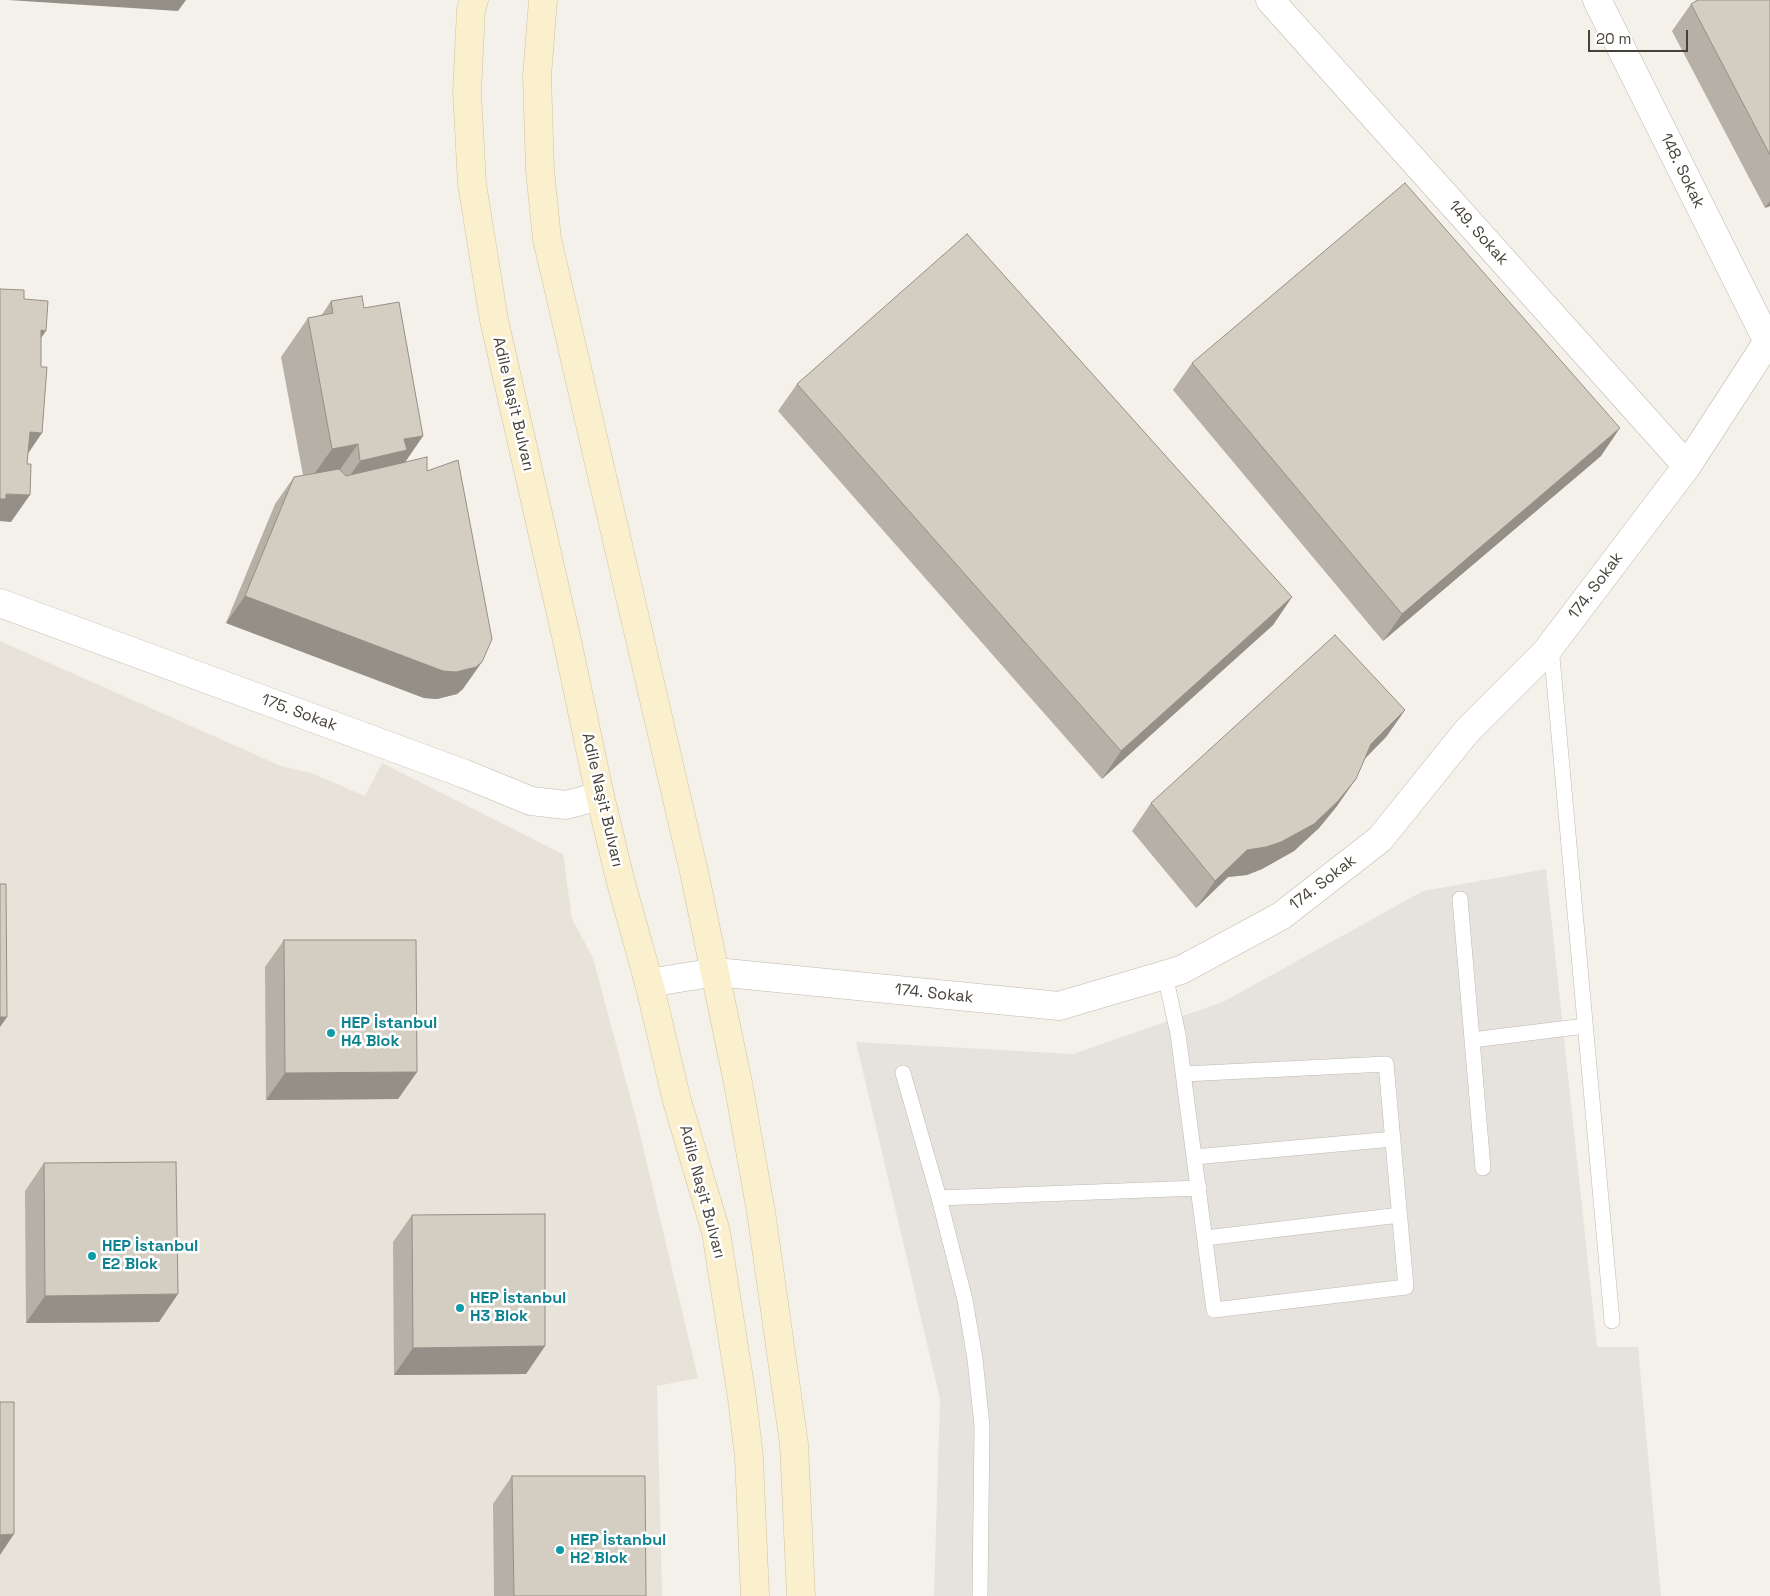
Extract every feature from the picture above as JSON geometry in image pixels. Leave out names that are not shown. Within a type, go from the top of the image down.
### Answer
[{"type":"main road","name":"Adile Naşit Bulvarı","points":[[474,0],[471,10],[467,92],[472,184],[494,320],[620,879],[677,1101],[716,1232],[742,1398],[749,1457],[755,1596]]},
{"type":"main road","points":[[543,0],[536,76],[540,170],[547,239],[716,972],[738,1083],[761,1212],[794,1444],[801,1596]]},
{"type":"street","name":"149. Sokak","points":[[1270,0],[1687,466]]},
{"type":"street","name":"148. Sokak","points":[[1597,0],[1769,340]]},
{"type":"street","name":"174. Sokak","points":[[648,983],[716,972],[1059,1006],[1181,970],[1280,916],[1380,839],[1466,731],[1551,646],[1687,466],[1769,340]]},
{"type":"street","name":"175. Sokak","points":[[0,603],[466,774],[531,801],[566,806],[600,796]]},
{"type":"lane","points":[[1551,646],[1612,1321]]},
{"type":"lane","points":[[1460,899],[1483,1168]]},
{"type":"lane","points":[[1165,975],[1178,1034],[1184,1074],[1214,1310],[1406,1287],[1386,1064],[1184,1074]]},
{"type":"lane","points":[[1472,1040],[1585,1026]]},
{"type":"lane","points":[[903,1073],[965,1300],[979,1392],[982,1426],[980,1596]]},
{"type":"lane","points":[[1194,1157],[1392,1139]]},
{"type":"lane","points":[[938,1198],[1198,1188]]},
{"type":"lane","points":[[1205,1238],[1400,1215]]},
{"type":"shaded area","points":[[0,641],[281,766],[311,773],[365,796],[382,763],[563,854],[572,919],[593,958],[638,1126],[698,1378],[657,1386],[662,1596],[0,1596]]},
{"type":"shaded area","points":[[1546,869],[1597,1347],[1638,1347],[1661,1596],[934,1596],[940,1399],[856,1042],[1073,1054],[1223,1002],[1423,891]]},
{"type":"building","points":[[1698,0],[1770,0],[1770,155],[1691,4]]},
{"type":"building","points":[[1405,183],[1620,428],[1402,614],[1192,363]]},
{"type":"building","points":[[967,234],[1292,597],[1121,751],[797,384]]},
{"type":"building","points":[[0,289],[24,290],[24,299],[48,301],[46,331],[41,330],[41,367],[47,367],[42,433],[30,432],[27,464],[31,464],[30,495],[6,494],[6,499],[0,499]]},
{"type":"building","points":[[362,296],[364,308],[399,302],[423,436],[404,439],[407,450],[360,461],[358,444],[332,449],[308,318],[333,313],[331,301]]},
{"type":"building","points":[[427,457],[427,471],[458,460],[492,639],[482,662],[476,667],[456,672],[443,671],[245,596],[294,477],[339,469],[346,476]]},
{"type":"building","points":[[1335,635],[1405,710],[1371,744],[1356,779],[1338,801],[1314,824],[1281,842],[1247,850],[1215,881],[1151,803]]},
{"type":"building","points":[[0,884],[6,884],[7,1017],[0,1017]]},
{"type":"building","name":"HEP İstanbul H4 Blok","points":[[284,940],[416,940],[417,1072],[285,1073]]},
{"type":"building","name":"HEP İstanbul E2 Blok","points":[[176,1162],[178,1294],[45,1296],[44,1163]]},
{"type":"building","name":"HEP İstanbul H3 Blok","points":[[545,1214],[545,1346],[413,1348],[412,1215]]},
{"type":"building","points":[[0,1402],[14,1402],[14,1534],[0,1535]]},
{"type":"building","name":"HEP İstanbul H2 Blok","points":[[512,1476],[645,1476],[646,1596],[514,1596]]},
{"type":"place","name":"HEP İstanbul H4 Blok","points":[[331,1033]]},
{"type":"place","name":"HEP İstanbul E2 Blok","points":[[92,1256]]},
{"type":"place","name":"HEP İstanbul H3 Blok","points":[[460,1308]]},
{"type":"place","name":"HEP İstanbul H2 Blok","points":[[560,1550]]}]
